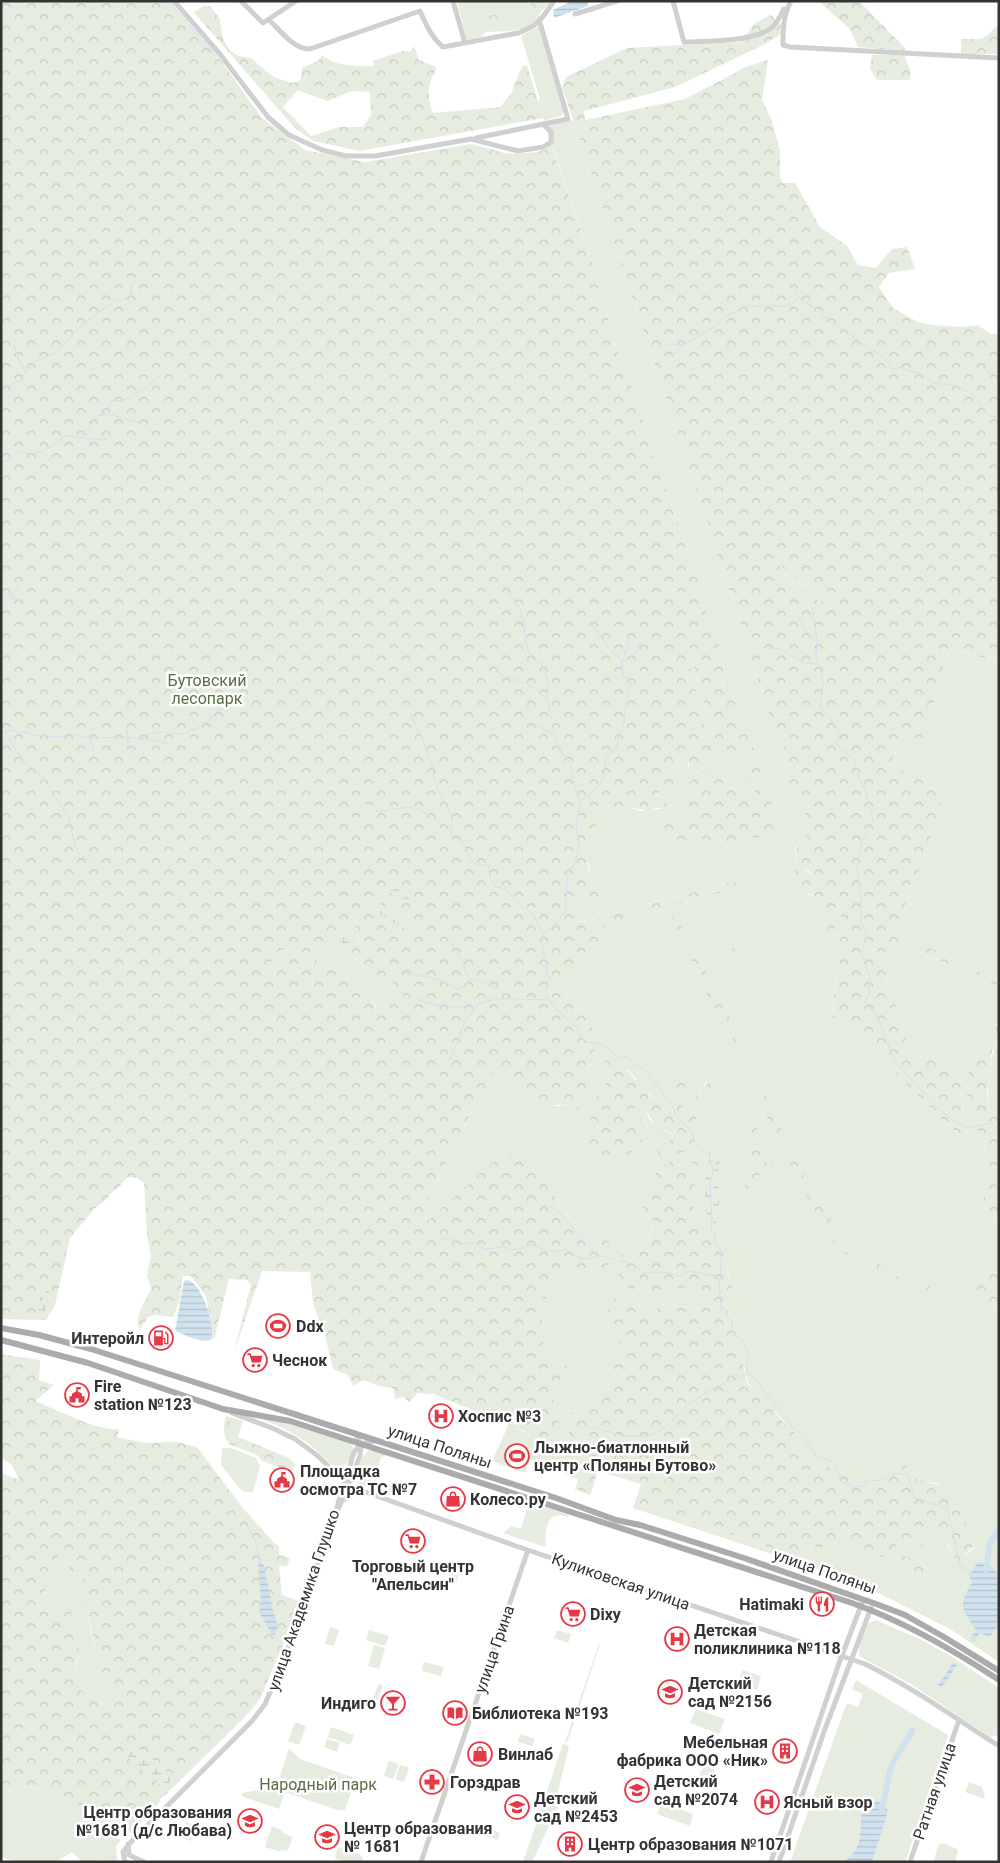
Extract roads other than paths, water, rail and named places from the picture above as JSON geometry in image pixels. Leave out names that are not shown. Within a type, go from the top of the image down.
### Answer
[{"type":"main road","name":"улица Поляны","points":[[1,1328],[91,1348],[556,1498],[616,1520],[631,1522],[869,1600],[904,1615],[999,1671]]},
{"type":"main road","name":"улица Поляны","points":[[1,1340],[88,1363],[222,1409],[242,1414],[277,1418],[350,1440],[861,1606],[934,1639],[999,1680]]},
{"type":"street","points":[[174,1],[226,61],[268,117],[284,131],[302,142],[334,153],[368,156],[387,155],[568,119],[540,23],[545,12],[554,1]]},
{"type":"street","points":[[242,1],[263,23],[296,1]]},
{"type":"street","points":[[453,1],[465,43]]},
{"type":"street","points":[[575,14],[617,1]]},
{"type":"street","points":[[673,1],[684,42],[732,40],[764,32],[776,23],[789,1]]},
{"type":"street","points":[[789,1],[783,23],[783,45],[790,47],[999,58]]},
{"type":"street","points":[[269,20],[296,45],[304,49],[418,10],[436,41],[443,47],[518,33],[540,23]]},
{"type":"street","points":[[471,139],[515,150],[533,149],[546,146],[551,140],[552,132],[544,125]]},
{"type":"street","name":"Куликовская улица","points":[[222,1409],[295,1439],[318,1456],[349,1486],[363,1492],[851,1659],[891,1677],[999,1746]]},
{"type":"street","points":[[332,1525],[344,1500],[360,1456],[361,1444],[355,1433]]},
{"type":"street","points":[[350,1440],[354,1445],[354,1452]]},
{"type":"street","points":[[354,1452],[361,1444],[377,1441]]},
{"type":"street","points":[[360,1456],[374,1448]]},
{"type":"street","name":"улица Академика Глушко","points":[[129,1844],[252,1721],[265,1704],[288,1651],[332,1525],[354,1452]]},
{"type":"street","points":[[344,1481],[353,1476]]},
{"type":"street","points":[[353,1476],[354,1484],[363,1492]]},
{"type":"street","points":[[344,1500],[353,1494],[363,1492]]},
{"type":"street","name":"улица Грина","points":[[421,1862],[528,1550]]},
{"type":"street","points":[[771,1862],[856,1618],[863,1601],[869,1600],[871,1604],[870,1610],[779,1862]]},
{"type":"street","points":[[852,1603],[856,1618]]},
{"type":"street","points":[[865,1623],[873,1616],[883,1615]]},
{"type":"street","name":"Ратная улица","points":[[910,1862],[959,1720]]},
{"type":"street","points":[[798,1784],[802,1788],[802,1797]]},
{"type":"street","points":[[129,1844],[129,1855],[141,1861]]},
{"type":"street","points":[[129,1844],[123,1852],[125,1862],[141,1861]]},
{"type":"water","points":[[572,1],[588,1],[588,6],[554,18],[553,10]]},
{"type":"water","points":[[188,1280],[193,1283],[203,1297],[211,1324],[212,1339],[198,1340],[175,1331],[184,1281]]},
{"type":"water","points":[[258,1561],[264,1565],[273,1611],[278,1625],[276,1634],[272,1635],[259,1612],[261,1602]]},
{"type":"water","points":[[978,1562],[988,1563],[999,1576],[999,1621],[998,1627],[990,1637],[980,1633],[974,1641],[970,1639],[976,1630],[964,1611],[963,1602],[972,1582],[968,1573],[971,1573]]},
{"type":"water","points":[[953,1663],[957,1665],[941,1688],[938,1685]]},
{"type":"water","points":[[869,1799],[884,1804],[888,1811],[872,1862],[845,1862],[857,1847],[864,1805],[866,1800]]},
{"type":"waterway","points":[[168,1],[217,56]]},
{"type":"waterway","points":[[1,390],[20,381],[36,361],[56,353],[78,328],[117,299],[121,300],[131,295],[132,284],[138,278]]},
{"type":"waterway","points":[[792,287],[800,298]]},
{"type":"waterway","points":[[667,344],[684,345],[714,327],[726,316],[747,306],[789,306],[800,298],[812,307],[819,309],[823,316],[844,329],[862,344],[880,354],[893,369],[901,367],[937,383],[950,384],[968,391],[974,396],[984,411],[999,417]]},
{"type":"waterway","points":[[14,345],[25,371]]},
{"type":"waterway","points":[[672,354],[676,353],[683,345]]},
{"type":"waterway","points":[[980,363],[988,372],[995,372],[999,378]]},
{"type":"waterway","points":[[1,462],[9,460],[20,452],[30,454],[40,451],[66,435],[80,438],[99,415],[108,411],[111,401],[122,401],[145,388],[162,374]]},
{"type":"waterway","points":[[100,415],[112,415],[140,423],[151,430]]},
{"type":"waterway","points":[[80,438],[107,440]]},
{"type":"waterway","points":[[40,451],[53,463]]},
{"type":"waterway","points":[[1,596],[12,594],[20,585]]},
{"type":"waterway","points":[[503,585],[520,609],[528,650],[533,659],[542,665],[544,669],[548,681],[547,698],[556,741],[560,751],[570,762],[576,791],[581,803],[576,824],[579,846],[576,860],[572,868],[567,871],[566,910],[552,928],[543,934],[541,939],[547,967],[546,974],[550,977],[547,993],[553,1005],[576,1028],[585,1041],[603,1045],[619,1058],[628,1057],[636,1066],[642,1067],[670,1102],[679,1120]]},
{"type":"waterway","points":[[12,594],[12,598],[24,602]]},
{"type":"waterway","points":[[812,607],[817,641]]},
{"type":"waterway","points":[[798,616],[810,637],[817,643],[816,655],[823,681],[820,707],[839,731],[837,745],[854,759],[858,776],[867,796],[873,821],[861,844],[857,865],[861,897],[861,921],[867,936],[861,954],[870,977],[869,993],[865,1002],[878,1017],[891,1053],[903,1071],[939,1109],[955,1122],[969,1128],[991,1123],[999,1130]]},
{"type":"waterway","points":[[580,801],[600,784],[604,773],[605,758],[616,748],[624,724],[626,701],[631,685],[630,681],[623,676],[622,661],[611,651],[593,625]]},
{"type":"waterway","points":[[623,660],[629,639]]},
{"type":"waterway","points":[[623,661],[632,657],[641,643]]},
{"type":"waterway","points":[[770,648],[780,649],[805,663],[818,664]]},
{"type":"waterway","points":[[478,652],[488,659]]},
{"type":"waterway","points":[[490,662],[501,675],[526,683],[546,697]]},
{"type":"waterway","points":[[142,739],[159,732],[177,734],[188,732],[206,723],[223,709]]},
{"type":"waterway","points":[[411,714],[427,751],[427,757],[432,765],[434,779],[452,819],[452,838],[461,839],[472,861],[477,865],[488,865],[490,877],[495,886],[507,890],[521,906],[533,914],[543,933]]},
{"type":"waterway","points":[[134,719],[128,727],[127,737],[135,755]]},
{"type":"waterway","points":[[209,722],[214,727]]},
{"type":"waterway","points":[[528,725],[540,727],[553,734]]},
{"type":"waterway","points":[[1,732],[12,730],[19,733],[26,732],[33,735],[60,737],[69,734],[90,738],[127,737],[164,742],[170,745]]},
{"type":"waterway","points":[[5,733],[23,761],[42,776],[68,816],[75,846],[79,853],[92,864]]},
{"type":"waterway","points":[[90,738],[94,752]]},
{"type":"waterway","points":[[378,811],[413,808],[452,828]]},
{"type":"waterway","points":[[450,941],[463,963],[466,974],[471,979]]},
{"type":"waterway","points":[[407,969],[418,975],[441,981],[458,989],[465,986],[471,979],[498,988],[509,998]]},
{"type":"waterway","points":[[417,999],[450,1007],[464,1007],[498,999],[548,999]]},
{"type":"waterway","points":[[450,1060],[466,1019],[479,1004]]},
{"type":"waterway","points":[[681,1122],[691,1131],[694,1144],[705,1151],[711,1163],[713,1173],[710,1181],[711,1233],[715,1237],[715,1244],[720,1249],[721,1276],[719,1281],[721,1307],[732,1321],[733,1334],[746,1346],[748,1357],[747,1372],[759,1383],[786,1416],[788,1422],[805,1439],[815,1455],[833,1462],[838,1467],[841,1481],[853,1487],[864,1486],[867,1481],[882,1480],[895,1474],[907,1473],[915,1498],[947,1508],[960,1565],[972,1573]]},
{"type":"waterway","points":[[536,1200],[541,1205],[554,1208],[568,1221],[577,1235],[597,1255]]},
{"type":"waterway","points":[[440,1240],[448,1238],[460,1244],[474,1243],[485,1249],[502,1247],[511,1250],[521,1249],[532,1244],[549,1251],[567,1250],[581,1259],[588,1259],[599,1255],[613,1259]]},
{"type":"waterway","points":[[619,1260],[632,1264],[644,1273],[666,1272],[681,1276],[688,1271],[715,1276],[719,1281]]},
{"type":"waterway","points":[[594,1427],[611,1433],[629,1436],[656,1433],[667,1426],[687,1406],[701,1396],[748,1374]]},
{"type":"waterway","points":[[246,1524],[255,1540],[261,1563]]},
{"type":"waterway","points":[[986,1570],[991,1541],[999,1530]]},
{"type":"waterway","points":[[881,1812],[892,1765],[912,1730]]},
{"type":"place","name":"Ddx","points":[[278,1326]]},
{"type":"place","name":"Интеройл","points":[[161,1338]]},
{"type":"place","name":"Чеснок","points":[[255,1360]]},
{"type":"place","name":"Fire station №123","points":[[77,1395]]},
{"type":"place","name":"Хоспис №3","points":[[441,1416]]},
{"type":"place","name":"Лыжно-биатлонный центр «Поляны Бутово»","points":[[517,1456]]},
{"type":"place","name":"Площадка осмотра ТС №7","points":[[282,1480]]},
{"type":"place","name":"Колесо.ру","points":[[453,1499]]},
{"type":"place","name":"Торговый центр \"Апельсин\"","points":[[413,1541]]},
{"type":"place","name":"Hatimaki","points":[[822,1604]]},
{"type":"place","name":"Dixy","points":[[573,1614]]},
{"type":"place","name":"Детская поликлиника №118","points":[[677,1639]]},
{"type":"place","name":"Детский сад №2156","points":[[670,1692]]},
{"type":"place","name":"Индиго","points":[[393,1703]]},
{"type":"place","name":"Библиотека №193","points":[[455,1713]]},
{"type":"place","name":"Мебельная фабрика ООО «Ник»","points":[[785,1751]]},
{"type":"place","name":"Винлаб","points":[[480,1754]]},
{"type":"place","name":"Горздрав","points":[[432,1782]]},
{"type":"place","name":"Детский сад №2074","points":[[637,1790]]},
{"type":"place","name":"Ясный взор","points":[[767,1802]]},
{"type":"place","name":"Детский сад №2453","points":[[517,1807]]},
{"type":"place","name":"Центр образования №1681 (д/с Любава)","points":[[250,1821]]},
{"type":"place","name":"Центр образования № 1681","points":[[327,1837]]},
{"type":"place","name":"Центр образования №1071","points":[[570,1844]]},
{"type":"park label","name":"Бутовский лесопарк","points":[[207,689]]},
{"type":"park label","name":"Народный парк","points":[[318,1784]]}]
